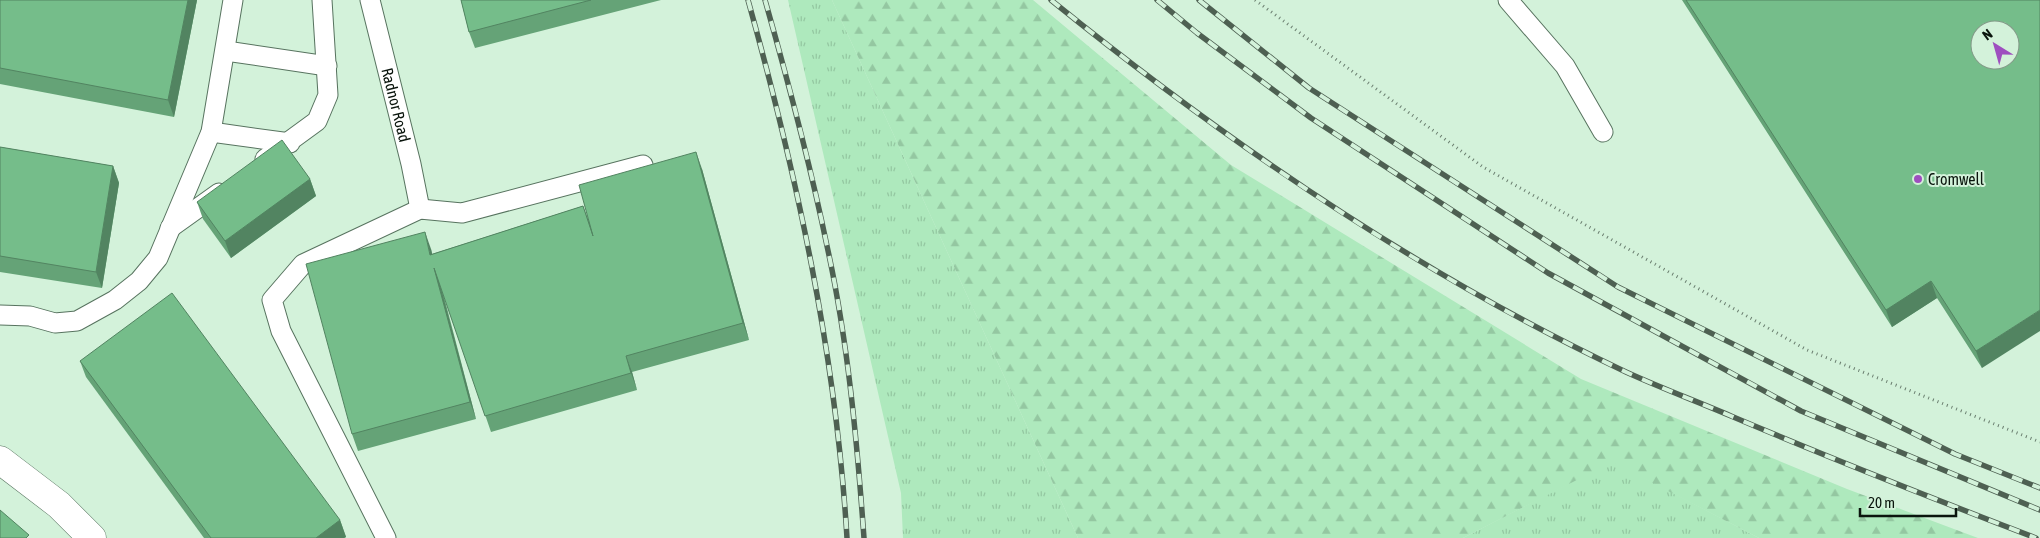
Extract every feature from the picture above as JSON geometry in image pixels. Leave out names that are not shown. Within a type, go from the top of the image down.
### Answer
[{"type":"street","points":[[0,460],[59,505],[92,538]]},
{"type":"lane","points":[[0,315],[30,316],[55,323],[77,322],[115,300],[139,281],[158,258],[211,132],[233,0]]},
{"type":"lane","points":[[248,171],[290,143],[317,121],[328,95],[322,0]]},
{"type":"lane","name":"Radnor Road","points":[[370,0],[411,164],[420,209]]},
{"type":"lane","points":[[1508,0],[1565,66],[1603,132]]},
{"type":"lane","points":[[226,51],[327,66]]},
{"type":"lane","points":[[211,132],[290,143]]},
{"type":"lane","points":[[386,538],[281,331],[272,300],[303,264],[420,209],[462,213],[643,166]]},
{"type":"lane","points":[[169,228],[232,183]]},
{"type":"path","points":[[1255,0],[1483,167],[1807,350],[2040,442]]},
{"type":"green space","points":[[788,0],[832,0],[1078,538],[903,538],[901,493]]},
{"type":"green space","points":[[832,0],[1033,0],[1231,165],[1581,379],[1847,489],[1978,538],[1759,538],[1612,462],[1463,538],[1078,538]]},
{"type":"green space","points":[[1612,461],[1759,538],[1463,538]]},
{"type":"building","points":[[0,0],[188,0],[168,100],[0,68]]},
{"type":"building","points":[[461,0],[591,0],[469,32]]},
{"type":"building","name":"Cromwell","points":[[1686,0],[2040,0],[2040,310],[1976,351],[1931,281],[1886,310]]},
{"type":"building","points":[[282,140],[310,179],[225,241],[197,202]]},
{"type":"building","points":[[0,147],[113,166],[96,272],[0,256]]},
{"type":"building","points":[[696,152],[743,323],[626,356],[631,373],[485,416],[434,268],[470,402],[352,434],[306,264],[425,232],[430,255],[583,206],[593,236],[579,185]]},
{"type":"building","points":[[172,293],[340,520],[316,538],[211,538],[80,361]]},
{"type":"building","points":[[0,510],[29,535],[26,538],[0,538]]},
{"type":"railway","points":[[748,0],[783,133],[812,266],[834,401],[847,538]]},
{"type":"railway","points":[[765,0],[806,153],[841,318],[851,391],[864,538]]},
{"type":"railway","points":[[1051,0],[1187,105],[1328,203],[1474,293],[1549,334],[1639,378],[1921,494],[2036,538]]},
{"type":"railway","points":[[1157,0],[1197,33],[1311,118],[1548,273],[1801,411],[2040,510]]},
{"type":"railway","points":[[1199,0],[1309,88],[1618,287],[1955,454],[2040,488]]},
{"type":"place","name":"Cromwell","points":[[1918,179]]}]
